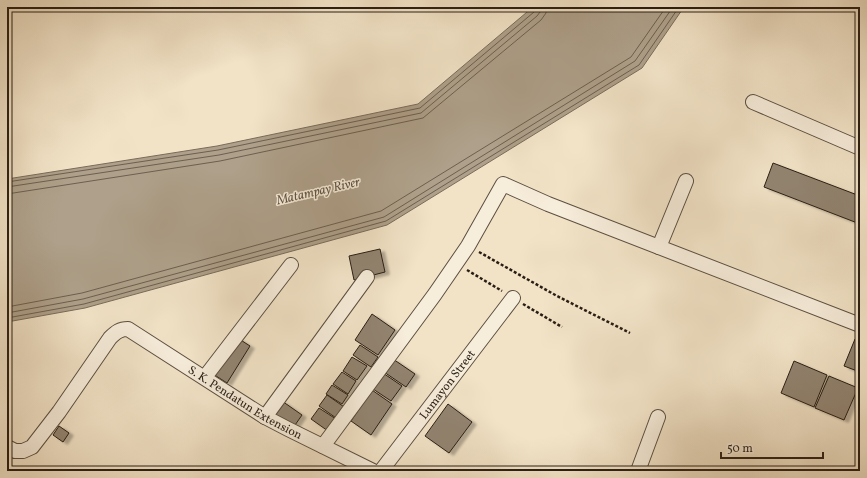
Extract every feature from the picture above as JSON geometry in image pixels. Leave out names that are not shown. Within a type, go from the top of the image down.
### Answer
[{"type":"street","points":[[753,102],[860,148]]},
{"type":"street","points":[[658,247],[686,181]]},
{"type":"street","points":[[323,446],[468,246],[503,184],[548,204],[860,325]]},
{"type":"street","points":[[205,377],[290,265]]},
{"type":"street","points":[[265,417],[367,278]]},
{"type":"street","name":"Lumayon Street","points":[[380,471],[513,298]]},
{"type":"street","name":"S. K. Pendatun Extension","points":[[7,447],[15,451],[23,451],[32,447],[59,412],[110,338],[115,332],[122,329],[128,329],[205,377],[265,417],[373,471]]},
{"type":"street","points":[[638,471],[658,417]]},
{"type":"path","points":[[468,246],[557,296],[630,333]]},
{"type":"water","name":"Matampay River","points":[[533,7],[684,7],[642,68],[387,225],[85,308],[7,322],[7,179],[217,146],[418,104]]},
{"type":"building","points":[[773,163],[860,196],[860,224],[764,187]]},
{"type":"building","points":[[380,249],[385,272],[354,280],[349,256]]},
{"type":"building","points":[[372,314],[395,330],[378,355],[355,340]]},
{"type":"building","points":[[236,337],[250,346],[227,383],[213,374]]},
{"type":"building","points":[[855,339],[860,341],[860,372],[844,366]]},
{"type":"building","points":[[360,345],[378,357],[371,367],[353,355]]},
{"type":"building","points":[[352,357],[367,366],[357,380],[343,371]]},
{"type":"building","points":[[393,359],[415,374],[406,387],[384,372]]},
{"type":"building","points":[[794,361],[827,375],[814,407],[781,393]]},
{"type":"building","points":[[342,372],[356,381],[348,394],[333,384]]},
{"type":"building","points":[[383,373],[402,386],[391,401],[373,389]]},
{"type":"building","points":[[829,376],[858,388],[844,420],[815,408]]},
{"type":"building","points":[[332,385],[348,395],[342,404],[326,394]]},
{"type":"building","points":[[372,390],[392,404],[371,435],[351,421]]},
{"type":"building","points":[[327,395],[347,409],[339,420],[319,406]]},
{"type":"building","points":[[282,401],[302,415],[293,428],[273,415]]},
{"type":"building","points":[[448,404],[472,422],[449,453],[425,436]]},
{"type":"building","points":[[319,408],[336,419],[328,431],[311,419]]},
{"type":"building","points":[[59,426],[69,433],[63,442],[53,435]]}]
